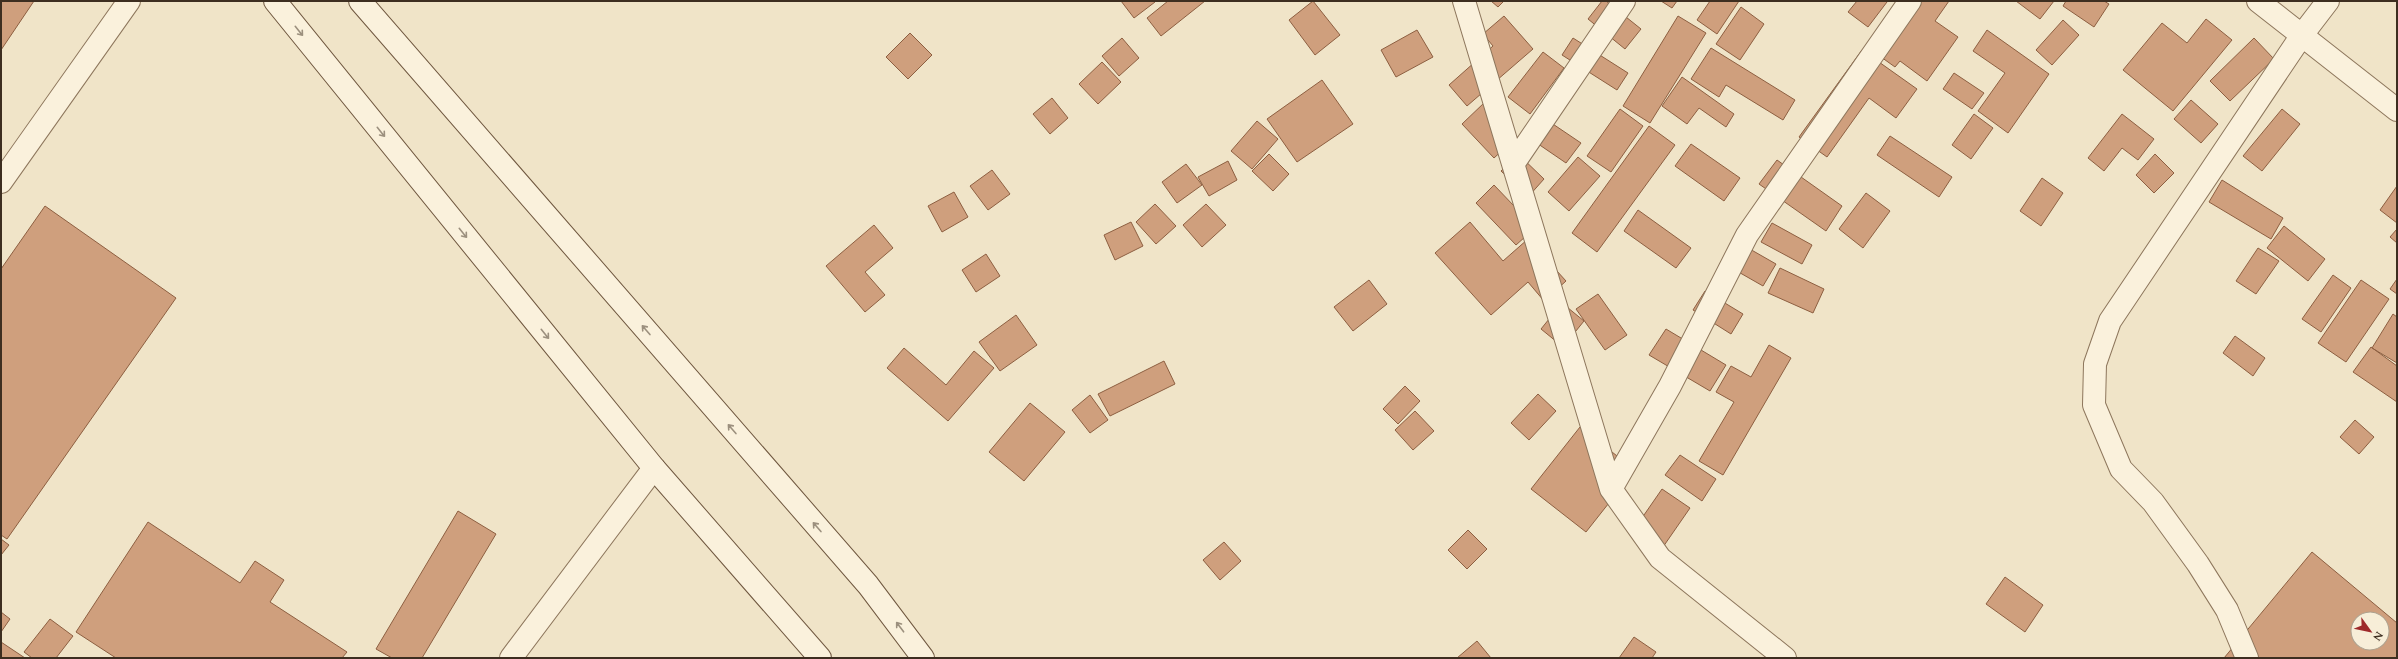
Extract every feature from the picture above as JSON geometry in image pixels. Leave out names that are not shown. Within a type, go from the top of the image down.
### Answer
[{"type":"street","points":[[1,182],[129,1]]},
{"type":"street","points":[[275,1],[654,468],[820,658]]},
{"type":"street","points":[[360,1],[868,585],[923,658]]},
{"type":"street","points":[[1464,1],[1611,489],[1660,558],[1785,658]]},
{"type":"street","points":[[1514,163],[1624,1]]},
{"type":"street","points":[[1611,489],[1670,386],[1748,235],[1910,1]]},
{"type":"street","points":[[2258,1],[2397,110]]},
{"type":"street","points":[[2247,658],[2227,610],[2198,564],[2153,502],[2121,469],[2094,405],[2095,364],[2110,321],[2302,35],[2328,1]]},
{"type":"street","points":[[511,658],[654,468]]},
{"type":"building","points":[[1,1],[34,1],[1,50]]},
{"type":"building","points":[[1121,1],[1155,1],[1155,2],[1134,18]]},
{"type":"building","points":[[1168,1],[1205,1],[1161,36],[1147,18]]},
{"type":"building","points":[[1313,1],[1340,35],[1315,55],[1289,20]]},
{"type":"building","points":[[1491,1],[1504,1],[1498,7]]},
{"type":"building","points":[[1602,1],[1606,1],[1641,29],[1625,49],[1588,19]]},
{"type":"building","points":[[1661,1],[1677,1],[1672,8]]},
{"type":"building","points":[[1710,1],[1739,1],[1717,34],[1697,20]]},
{"type":"building","points":[[1857,1],[1887,2],[1868,27],[1848,12]]},
{"type":"building","points":[[1910,1],[1949,1],[1935,21],[1958,37],[1927,81],[1900,61],[1895,67],[1874,52]]},
{"type":"building","points":[[2016,1],[2054,1],[2040,19]]},
{"type":"building","points":[[2066,1],[2104,1],[2109,4],[2094,27],[2063,6]]},
{"type":"building","points":[[1741,7],[1764,24],[1740,60],[1716,44]]},
{"type":"building","points":[[1504,16],[1533,49],[1467,106],[1449,85],[1493,46],[1483,34]]},
{"type":"building","points":[[1678,16],[1706,33],[1650,123],[1623,106]]},
{"type":"building","points":[[2206,19],[2232,40],[2173,111],[2123,70],[2162,23],[2187,43]]},
{"type":"building","points":[[2063,20],[2079,35],[2052,65],[2036,50]]},
{"type":"building","points":[[1417,30],[1433,57],[1396,77],[1381,50]]},
{"type":"building","points":[[1987,30],[2049,74],[2008,133],[1978,111],[2005,73],[1973,51]]},
{"type":"building","points":[[910,33],[932,55],[908,79],[886,57]]},
{"type":"building","points":[[1122,38],[1139,58],[1119,76],[1102,56]]},
{"type":"building","points":[[1573,38],[1628,73],[1617,90],[1562,55]]},
{"type":"building","points":[[2254,38],[2274,59],[2230,101],[2210,81]]},
{"type":"building","points":[[1711,48],[1795,100],[1783,120],[1726,85],[1719,97],[1691,79]]},
{"type":"building","points":[[1862,50],[1917,89],[1896,118],[1869,98],[1827,157],[1799,137]]},
{"type":"building","points":[[1543,52],[1564,68],[1530,114],[1508,97]]},
{"type":"building","points":[[1102,62],[1121,82],[1098,104],[1079,84]]},
{"type":"building","points":[[1954,73],[1984,93],[1972,109],[1943,89]]},
{"type":"building","points":[[1682,77],[1734,114],[1726,127],[1699,108],[1687,124],[1662,106]]},
{"type":"building","points":[[1322,80],[1353,124],[1297,162],[1267,119]]},
{"type":"building","points":[[1052,98],[1068,118],[1050,134],[1033,114]]},
{"type":"building","points":[[2191,100],[2218,124],[2201,143],[2174,119]]},
{"type":"building","points":[[1485,102],[1517,137],[1494,158],[1462,124]]},
{"type":"building","points":[[1620,109],[1643,126],[1611,172],[1587,156]]},
{"type":"building","points":[[2282,109],[2300,124],[2262,171],[2243,156]]},
{"type":"building","points":[[1974,114],[1993,128],[1971,159],[1952,145]]},
{"type":"building","points":[[2122,114],[2154,139],[2138,160],[2122,148],[2104,171],[2088,158]]},
{"type":"building","points":[[1541,116],[1581,143],[1566,163],[1528,137]]},
{"type":"building","points":[[1257,121],[1278,139],[1252,169],[1231,151]]},
{"type":"building","points":[[1649,126],[1675,145],[1597,252],[1572,233]]},
{"type":"building","points":[[1890,136],[1952,177],[1939,197],[1877,155]]},
{"type":"building","points":[[1691,144],[1740,178],[1724,201],[1675,166]]},
{"type":"building","points":[[1269,154],[1289,174],[1273,191],[1252,171]]},
{"type":"building","points":[[1518,154],[1544,179],[1528,197],[1501,171]]},
{"type":"building","points":[[2155,154],[2174,173],[2154,193],[2136,175]]},
{"type":"building","points":[[1578,157],[1600,176],[1569,211],[1548,192]]},
{"type":"building","points":[[1777,160],[1842,206],[1826,231],[1759,184]]},
{"type":"building","points":[[1228,161],[1237,180],[1209,196],[1198,177]]},
{"type":"building","points":[[1186,164],[1202,185],[1177,203],[1162,182]]},
{"type":"building","points":[[992,170],[1010,194],[988,210],[970,186]]},
{"type":"building","points":[[2042,178],[2063,193],[2041,226],[2020,211]]},
{"type":"building","points":[[2222,180],[2283,218],[2271,239],[2209,202]]},
{"type":"building","points":[[1494,185],[1535,228],[1516,245],[1476,203]]},
{"type":"building","points":[[2397,186],[2397,223],[2380,210]]},
{"type":"building","points":[[954,192],[968,217],[942,232],[928,206]]},
{"type":"building","points":[[1866,193],[1890,211],[1863,248],[1839,229]]},
{"type":"building","points":[[1155,204],[1176,226],[1156,244],[1136,222]]},
{"type":"building","points":[[1206,204],[1226,225],[1202,247],[1183,225]]},
{"type":"building","points":[[45,206],[176,298],[7,539],[1,535],[1,269]]},
{"type":"building","points":[[1638,210],[1691,248],[1676,268],[1624,231]]},
{"type":"building","points":[[1131,222],[1143,246],[1115,260],[1104,235]]},
{"type":"building","points":[[1470,222],[1503,261],[1528,239],[1566,281],[1544,301],[1528,282],[1491,315],[1435,253]]},
{"type":"building","points":[[1772,223],[1812,245],[1802,264],[1761,242]]},
{"type":"building","points":[[874,225],[893,248],[865,272],[885,295],[865,312],[826,266]]},
{"type":"building","points":[[2284,226],[2325,259],[2308,281],[2267,248]]},
{"type":"building","points":[[2397,229],[2397,243],[2390,237]]},
{"type":"building","points":[[1734,240],[1776,264],[1763,286],[1721,262]]},
{"type":"building","points":[[2258,248],[2279,261],[2256,294],[2236,281]]},
{"type":"building","points":[[986,254],[1000,276],[976,292],[962,270]]},
{"type":"building","points":[[1780,268],[1824,289],[1813,313],[1768,293]]},
{"type":"building","points":[[2333,275],[2351,288],[2321,332],[2302,319]]},
{"type":"building","points":[[2397,279],[2397,294],[2390,289]]},
{"type":"building","points":[[1369,280],[1387,304],[1353,331],[1334,307]]},
{"type":"building","points":[[2361,280],[2389,299],[2346,362],[2318,343]]},
{"type":"building","points":[[1705,291],[1743,314],[1731,334],[1693,310]]},
{"type":"building","points":[[1598,294],[1627,335],[1605,350],[1576,309]]},
{"type":"building","points":[[1562,303],[1584,321],[1563,347],[1541,329]]},
{"type":"building","points":[[2393,314],[2397,317],[2397,363],[2372,348]]},
{"type":"building","points":[[1016,315],[1037,345],[1000,371],[979,342]]},
{"type":"building","points":[[1666,329],[1726,365],[1710,391],[1649,355]]},
{"type":"building","points":[[2235,336],[2265,358],[2253,376],[2223,353]]},
{"type":"building","points":[[1769,345],[1791,358],[1723,475],[1699,461],[1734,402],[1716,392],[1731,366],[1751,377]]},
{"type":"building","points":[[2371,347],[2397,366],[2397,402],[2353,372]]},
{"type":"building","points":[[904,348],[946,385],[974,351],[994,368],[948,421],[887,368]]},
{"type":"building","points":[[1164,361],[1175,384],[1110,416],[1098,394]]},
{"type":"building","points":[[1405,386],[1420,401],[1398,424],[1383,409]]},
{"type":"building","points":[[1538,394],[1556,411],[1529,440],[1511,423]]},
{"type":"building","points":[[1090,395],[1108,420],[1090,433],[1072,410]]},
{"type":"building","points":[[1030,403],[1065,432],[1024,481],[989,452]]},
{"type":"building","points":[[1415,411],[1434,431],[1413,450],[1395,430]]},
{"type":"building","points":[[2355,420],[2374,437],[2359,454],[2340,437]]},
{"type":"building","points":[[1580,427],[1635,470],[1586,532],[1531,489]]},
{"type":"building","points":[[1680,455],[1716,479],[1702,501],[1665,475]]},
{"type":"building","points":[[1662,489],[1690,508],[1663,547],[1635,528]]},
{"type":"building","points":[[458,511],[496,534],[422,658],[392,658],[376,649]]},
{"type":"building","points":[[148,522],[240,583],[255,561],[284,580],[270,602],[347,652],[342,658],[116,658],[76,632]]},
{"type":"building","points":[[1468,530],[1487,549],[1467,569],[1448,550]]},
{"type":"building","points":[[1,539],[9,545],[1,555]]},
{"type":"building","points":[[1224,542],[1241,561],[1220,580],[1203,560]]},
{"type":"building","points":[[2312,552],[2383,611],[2350,611],[2350,651],[2390,651],[2390,617],[2397,623],[2397,658],[2224,658]]},
{"type":"building","points":[[2005,577],[2043,605],[2025,632],[1986,604]]},
{"type":"building","points":[[1,612],[10,619],[1,632]]},
{"type":"building","points":[[50,619],[73,636],[56,658],[32,658],[24,652]]},
{"type":"building","points":[[1634,637],[1656,652],[1652,658],[1619,658]]},
{"type":"building","points":[[1477,641],[1491,658],[1457,658]]},
{"type":"building","points":[[1,642],[25,658],[1,658]]}]
